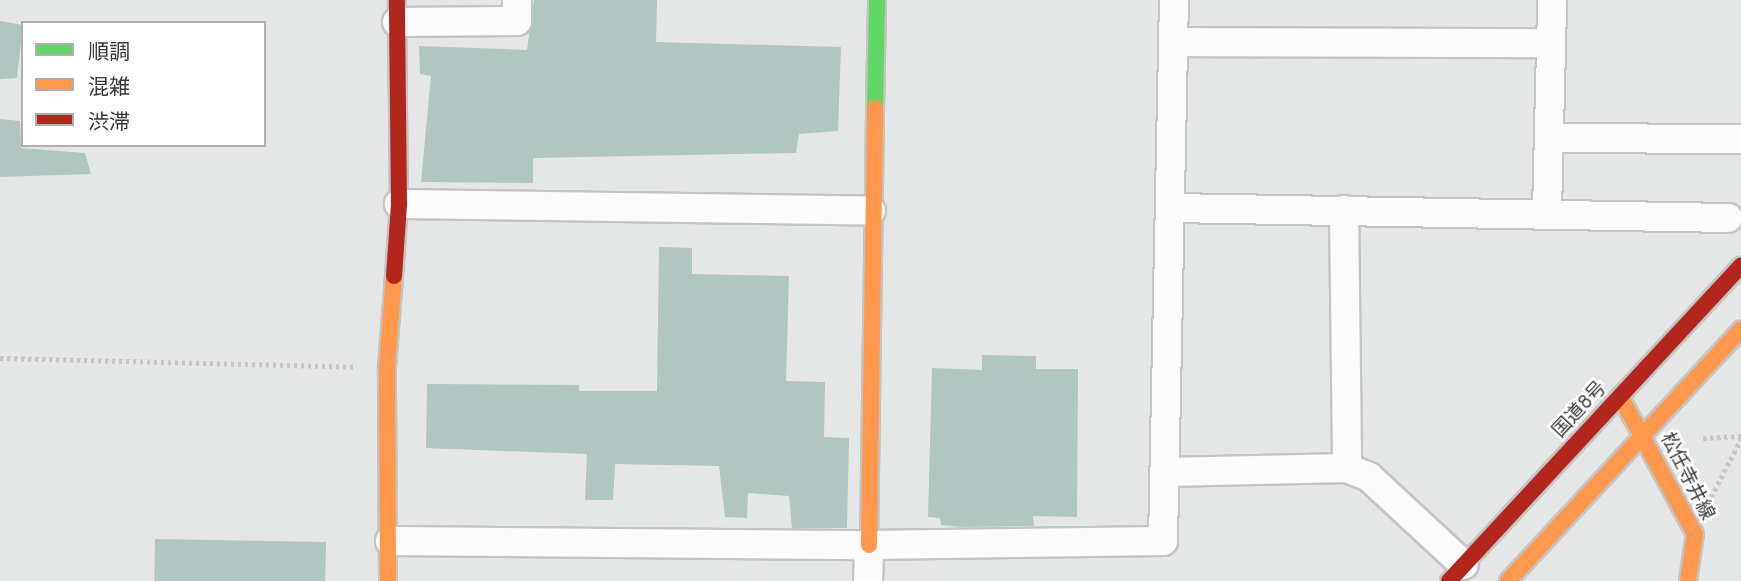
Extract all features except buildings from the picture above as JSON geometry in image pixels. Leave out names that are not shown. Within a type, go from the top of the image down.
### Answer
[{"type":"main road","points":[[869,545],[871,211],[877,0]]},
{"type":"main road","points":[[388,581],[390,541],[387,367],[400,204],[397,11]]},
{"type":"main road","name":"国道8号","points":[[1457,573],[1741,266]]},
{"type":"main road","points":[[1508,581],[1741,329]]},
{"type":"main road","name":"松任寺井線","points":[[1620,396],[1695,534],[1688,581]]},
{"type":"street","points":[[397,11],[516,21],[517,0]]},
{"type":"street","points":[[390,541],[869,545],[1163,541],[1174,0]]},
{"type":"street","points":[[1547,212],[1552,0]]},
{"type":"street","points":[[1174,42],[1550,43]]},
{"type":"street","points":[[1550,138],[1741,139]]},
{"type":"street","points":[[400,204],[871,211]]},
{"type":"street","points":[[1171,208],[1547,212],[1728,218]]},
{"type":"street","points":[[1344,210],[1347,468]]},
{"type":"street","points":[[1166,472],[1347,468],[1369,477],[1457,573]]},
{"type":"street","points":[[868,581],[869,545]]},
{"type":"path","points":[[0,358],[387,367]]},
{"type":"path","points":[[1695,534],[1725,464],[1741,437]]},
{"type":"path","points":[[1703,438],[1741,437]]},
{"type":"traffic: fast","points":[[875,108],[877,0]]},
{"type":"traffic: slow","points":[[869,545],[875,108]]},
{"type":"traffic: slow","points":[[388,581],[387,367],[394,276]]},
{"type":"traffic: slow","points":[[1508,581],[1741,329]]},
{"type":"traffic: slow","points":[[1620,396],[1695,534],[1688,581]]},
{"type":"traffic: jam","points":[[394,276],[399,204],[397,0]]},
{"type":"traffic: jam","points":[[1449,581],[1741,266]]}]
